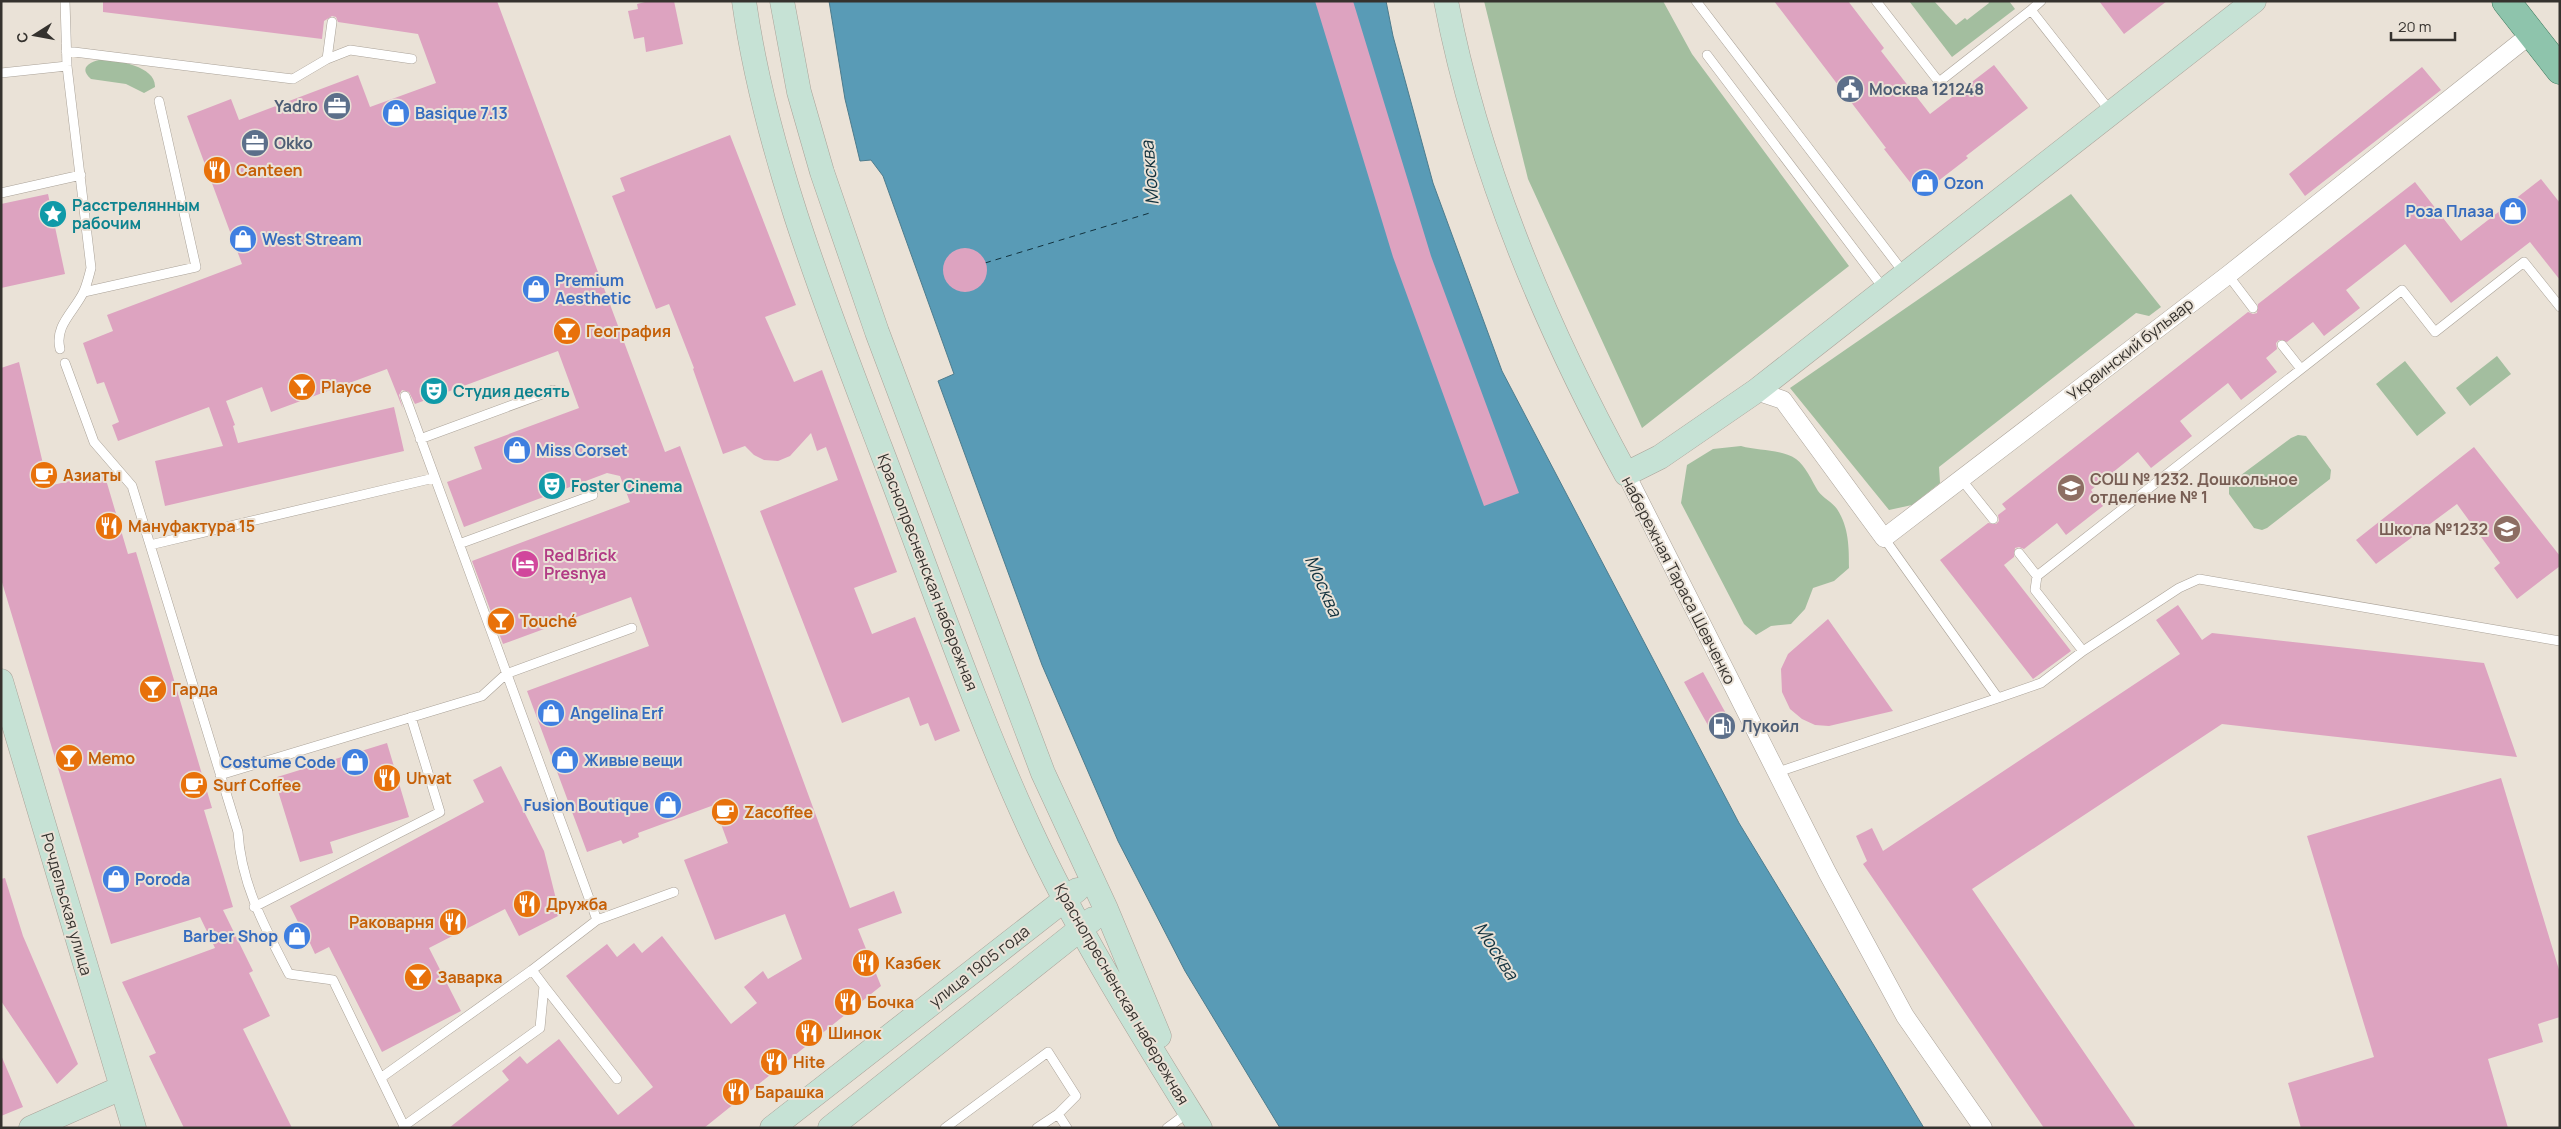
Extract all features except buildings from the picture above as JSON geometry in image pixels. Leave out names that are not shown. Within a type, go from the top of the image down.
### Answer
[{"type":"main road","name":"Краснопресненская набережная","points":[[744,1],[764,104],[787,183],[842,345],[983,718],[1030,829],[1080,929],[1195,1120]]},
{"type":"main road","name":"Краснопресненская набережная","points":[[782,1],[799,92],[822,172],[877,332],[1015,701],[1058,807],[1106,909],[1195,1120]]},
{"type":"main road","name":"набережная Тараса Шевченко","points":[[1446,1],[1490,173],[1553,333],[1588,406],[1626,474]]},
{"type":"main road","points":[[1626,474],[1660,457],[1756,391],[2254,1]]},
{"type":"main road","points":[[2506,1],[2560,70]]},
{"type":"main road","name":"Рочдельская улица","points":[[1,681],[134,1128]]},
{"type":"main road","name":"улица 1905 года","points":[[772,1128],[1092,878]]},
{"type":"main road","name":"улица 1905 года","points":[[830,1128],[1106,909]]},
{"type":"main road","points":[[31,1128],[121,1088]]},
{"type":"street","name":"Украинский бульвар","points":[[1884,538],[2228,275],[2531,34]]},
{"type":"street","points":[[1756,391],[1783,400],[1884,538]]},
{"type":"street","name":"набережная Тараса Шевченко","points":[[1626,474],[1828,874],[1905,1016],[1983,1128]]},
{"type":"lane","points":[[60,349],[58,340],[60,330],[84,292],[91,268],[67,66],[65,1]]},
{"type":"lane","points":[[1709,1],[1698,4],[1905,273]]},
{"type":"lane","points":[[1876,1],[1939,82],[2041,1]]},
{"type":"lane","points":[[2031,10],[2111,112]]},
{"type":"lane","points":[[327,58],[332,22]]},
{"type":"lane","points":[[66,51],[293,79],[327,58],[350,50],[412,59]]},
{"type":"lane","points":[[1707,55],[1884,289]]},
{"type":"lane","points":[[1,73],[67,66]]},
{"type":"lane","points":[[84,292],[196,267],[159,101]]},
{"type":"lane","points":[[1,193],[81,174]]},
{"type":"lane","points":[[2083,651],[2035,590],[2037,576],[2402,290],[2435,332],[2524,262],[2560,308]]},
{"type":"lane","points":[[2228,275],[2253,308]]},
{"type":"lane","points":[[2282,345],[2301,369]]},
{"type":"lane","points":[[65,364],[94,442],[132,486],[238,832],[239,854],[254,907],[288,974],[333,980],[382,1077],[404,1127],[540,1028],[544,986]]},
{"type":"lane","points":[[420,439],[553,390]]},
{"type":"lane","points":[[405,396],[597,920]]},
{"type":"lane","points":[[150,545],[434,478]]},
{"type":"lane","points":[[1961,479],[1993,519]]},
{"type":"lane","points":[[459,544],[593,495]]},
{"type":"lane","points":[[1884,538],[1998,698]]},
{"type":"lane","points":[[2019,553],[2037,576]]},
{"type":"lane","points":[[1778,772],[2041,683],[2083,651],[2179,588],[2199,579],[2560,641]]},
{"type":"lane","points":[[220,775],[482,696],[506,674],[632,628]]},
{"type":"lane","points":[[254,907],[440,812],[411,717]]},
{"type":"lane","points":[[382,1077],[532,970],[597,920],[674,892]]},
{"type":"lane","points":[[532,970],[617,1079]]},
{"type":"lane","points":[[945,1128],[1048,1052],[1076,1096],[1058,1114],[1037,1128]]},
{"type":"lane","points":[[1058,1114],[1067,1128]]},
{"type":"lane","points":[[1166,1128],[1195,1120]]},
{"type":"green space","points":[[1484,1],[1663,1],[1692,54],[1849,266],[1642,428],[1528,179]]},
{"type":"green space","points":[[1909,1],[1934,1],[1956,25],[1965,18],[1967,20],[1989,3],[1988,1],[2009,1],[2015,9],[1952,57]]},
{"type":"green space","points":[[103,59],[126,63],[143,69],[154,80],[155,87],[144,93],[126,84],[91,79],[85,71],[86,68],[91,63]]},
{"type":"green space","points":[[2071,194],[2161,307],[2149,316],[2136,313],[1939,467],[1940,483],[1912,505],[1889,510],[1790,388]]},
{"type":"green space","points":[[2497,356],[2511,374],[2470,406],[2456,388]]},
{"type":"green space","points":[[2405,361],[2446,413],[2417,436],[2376,384]]},
{"type":"green space","points":[[2298,435],[2306,436],[2331,470],[2330,479],[2267,528],[2262,530],[2254,528],[2229,494],[2229,487],[2233,481],[2291,438]]},
{"type":"green space","points":[[1741,446],[1784,453],[1796,459],[1805,469],[1822,496],[1837,509],[1844,523],[1848,545],[1849,568],[1834,581],[1813,588],[1805,609],[1791,624],[1771,626],[1756,635],[1744,624],[1681,503],[1687,465],[1713,449]]},
{"type":"water","name":"Москва","points":[[829,1],[1386,1],[1393,36],[1433,183],[1502,371],[1739,823],[1924,1128],[1280,1128],[1185,971],[1118,841],[1042,665],[938,381],[954,374],[883,176],[871,160],[860,161],[845,99]]},
{"type":"ferry route","points":[[985,263],[1153,212]]},
{"type":"place","name":"Москва 121248","points":[[1850,89]]},
{"type":"place","name":"Yadro","points":[[337,106]]},
{"type":"place","name":"Basique 7.13","points":[[396,113]]},
{"type":"place","name":"Okko","points":[[255,143]]},
{"type":"place","name":"Canteen","points":[[217,170]]},
{"type":"place","name":"Ozon","points":[[1925,183]]},
{"type":"place","name":"Роза Плаза","points":[[2513,211]]},
{"type":"place","name":"Расстрелянным рабочим","points":[[53,214]]},
{"type":"place","name":"West Stream","points":[[243,239]]},
{"type":"place","name":"Premium Aesthetic","points":[[536,289]]},
{"type":"place","name":"География","points":[[567,331]]},
{"type":"place","name":"Playce","points":[[302,387]]},
{"type":"place","name":"Студия десять","points":[[434,391]]},
{"type":"place","name":"Miss Corset","points":[[517,450]]},
{"type":"place","name":"Азиаты","points":[[44,475]]},
{"type":"place","name":"Foster Cinema","points":[[552,486]]},
{"type":"place","name":"СОШ № 1232. Дошкольное отделение № 1","points":[[2071,488]]},
{"type":"place","name":"Мануфактура 15","points":[[109,526]]},
{"type":"place","name":"Школа №1232","points":[[2507,529]]},
{"type":"place","name":"Red Brick Presnya","points":[[525,564]]},
{"type":"place","name":"Touché","points":[[501,621]]},
{"type":"place","name":"Гарда","points":[[153,689]]},
{"type":"place","name":"Angelina Erf","points":[[551,713]]},
{"type":"place","name":"Лукойл","points":[[1722,726]]},
{"type":"place","name":"Memo","points":[[69,758]]},
{"type":"place","name":"Живые вещи","points":[[565,760]]},
{"type":"place","name":"Costume Code","points":[[355,762]]},
{"type":"place","name":"Uhvat","points":[[387,778]]},
{"type":"place","name":"Surf Coffee","points":[[194,785]]},
{"type":"place","name":"Fusion Boutique","points":[[668,805]]},
{"type":"place","name":"Zacoffee","points":[[725,812]]},
{"type":"place","name":"Poroda","points":[[116,879]]},
{"type":"place","name":"Дружба","points":[[527,904]]},
{"type":"place","name":"Раковарня","points":[[453,922]]},
{"type":"place","name":"Barber Shop","points":[[297,936]]},
{"type":"place","name":"Казбек","points":[[866,963]]},
{"type":"place","name":"Заварка","points":[[418,977]]},
{"type":"place","name":"Бочка","points":[[848,1002]]},
{"type":"place","name":"Шинок","points":[[809,1033]]},
{"type":"place","name":"Hite","points":[[774,1062]]},
{"type":"place","name":"Барашка","points":[[736,1092]]}]
